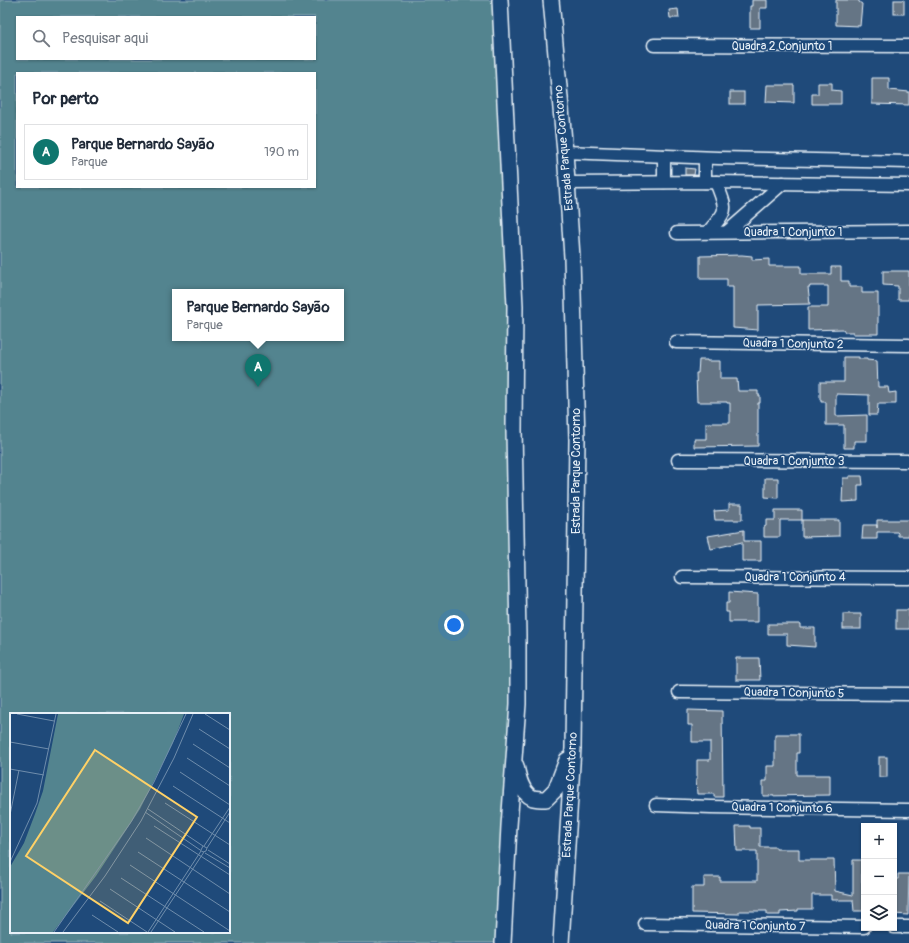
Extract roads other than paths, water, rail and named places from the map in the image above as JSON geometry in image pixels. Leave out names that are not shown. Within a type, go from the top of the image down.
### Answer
[{"type":"main road","points":[[500,0],[515,306],[514,430],[518,635],[518,704],[503,943]]},
{"type":"main road","name":"Estrada Parque Contorno","points":[[551,0],[565,152],[572,257],[577,440],[573,748],[561,943]]},
{"type":"main road","points":[[514,755],[519,779],[524,790],[534,799],[546,799],[556,789],[573,748]]},
{"type":"street","name":"Quadra 2 Conjunto 1","points":[[654,45],[909,46]]},
{"type":"street","points":[[565,152],[704,158],[909,162]]},
{"type":"street","points":[[664,156],[664,182]]},
{"type":"street","points":[[704,158],[711,182],[725,208],[723,215],[708,232]]},
{"type":"street","points":[[567,183],[711,182],[909,185]]},
{"type":"street","points":[[727,232],[754,207],[784,183]]},
{"type":"street","name":"Quadra 1 Conjunto 1","points":[[677,232],[909,231]]},
{"type":"street","name":"Quadra 1 Conjunto 2","points":[[676,342],[909,345]]},
{"type":"street","name":"Quadra 1 Conjunto 3","points":[[678,460],[909,461]]},
{"type":"street","name":"Quadra 1 Conjunto 4","points":[[682,577],[909,578]]},
{"type":"street","name":"Quadra 1 Conjunto 5","points":[[679,692],[909,694]]},
{"type":"street","name":"Quadra 1 Conjunto 6","points":[[656,805],[909,810]]},
{"type":"street","name":"Quadra 1 Conjunto 7","points":[[645,924],[861,927]]},
{"type":"street","points":[[897,927],[909,927]]},
{"type":"place","name":"Parque Bernardo Sayão","points":[[258,387]]}]
